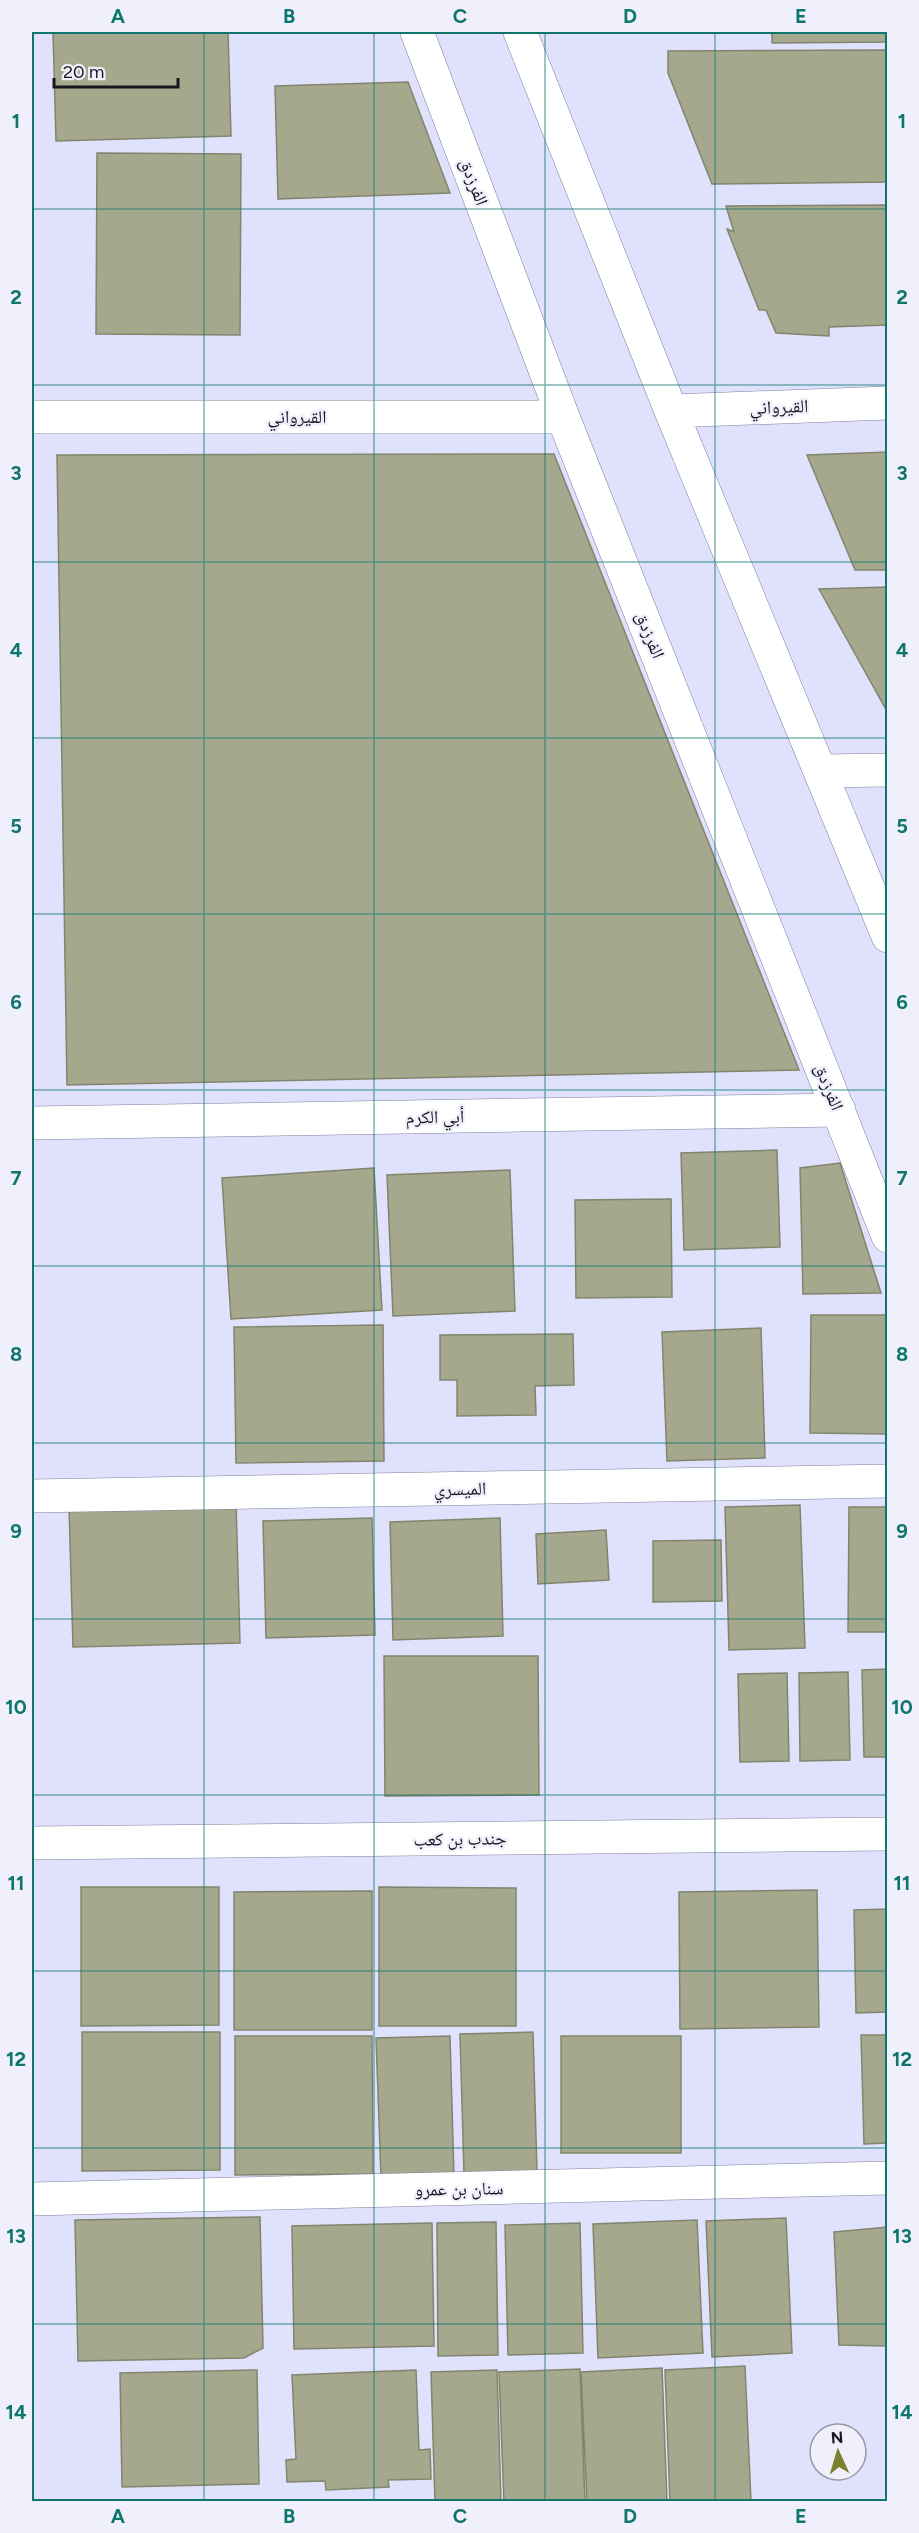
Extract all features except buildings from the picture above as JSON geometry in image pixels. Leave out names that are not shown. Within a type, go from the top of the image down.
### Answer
[{"type":"street","name":"الفرزدق","points":[[417,32],[563,417],[888,1236]]},
{"type":"street","points":[[520,32],[670,411],[888,936]]},
{"type":"street","name":"القيرواني","points":[[670,411],[888,403]]},
{"type":"street","name":"القيرواني","points":[[32,417],[563,417]]},
{"type":"street","points":[[821,771],[888,770]]},
{"type":"street","name":"أبي الكرم","points":[[32,1123],[839,1110]]},
{"type":"street","name":"الميسري","points":[[32,1496],[888,1481]]},
{"type":"street","name":"جندب بن كعب","points":[[32,1843],[888,1834]]},
{"type":"street","name":"سنان بن عمرو","points":[[32,2199],[888,2178]]}]
